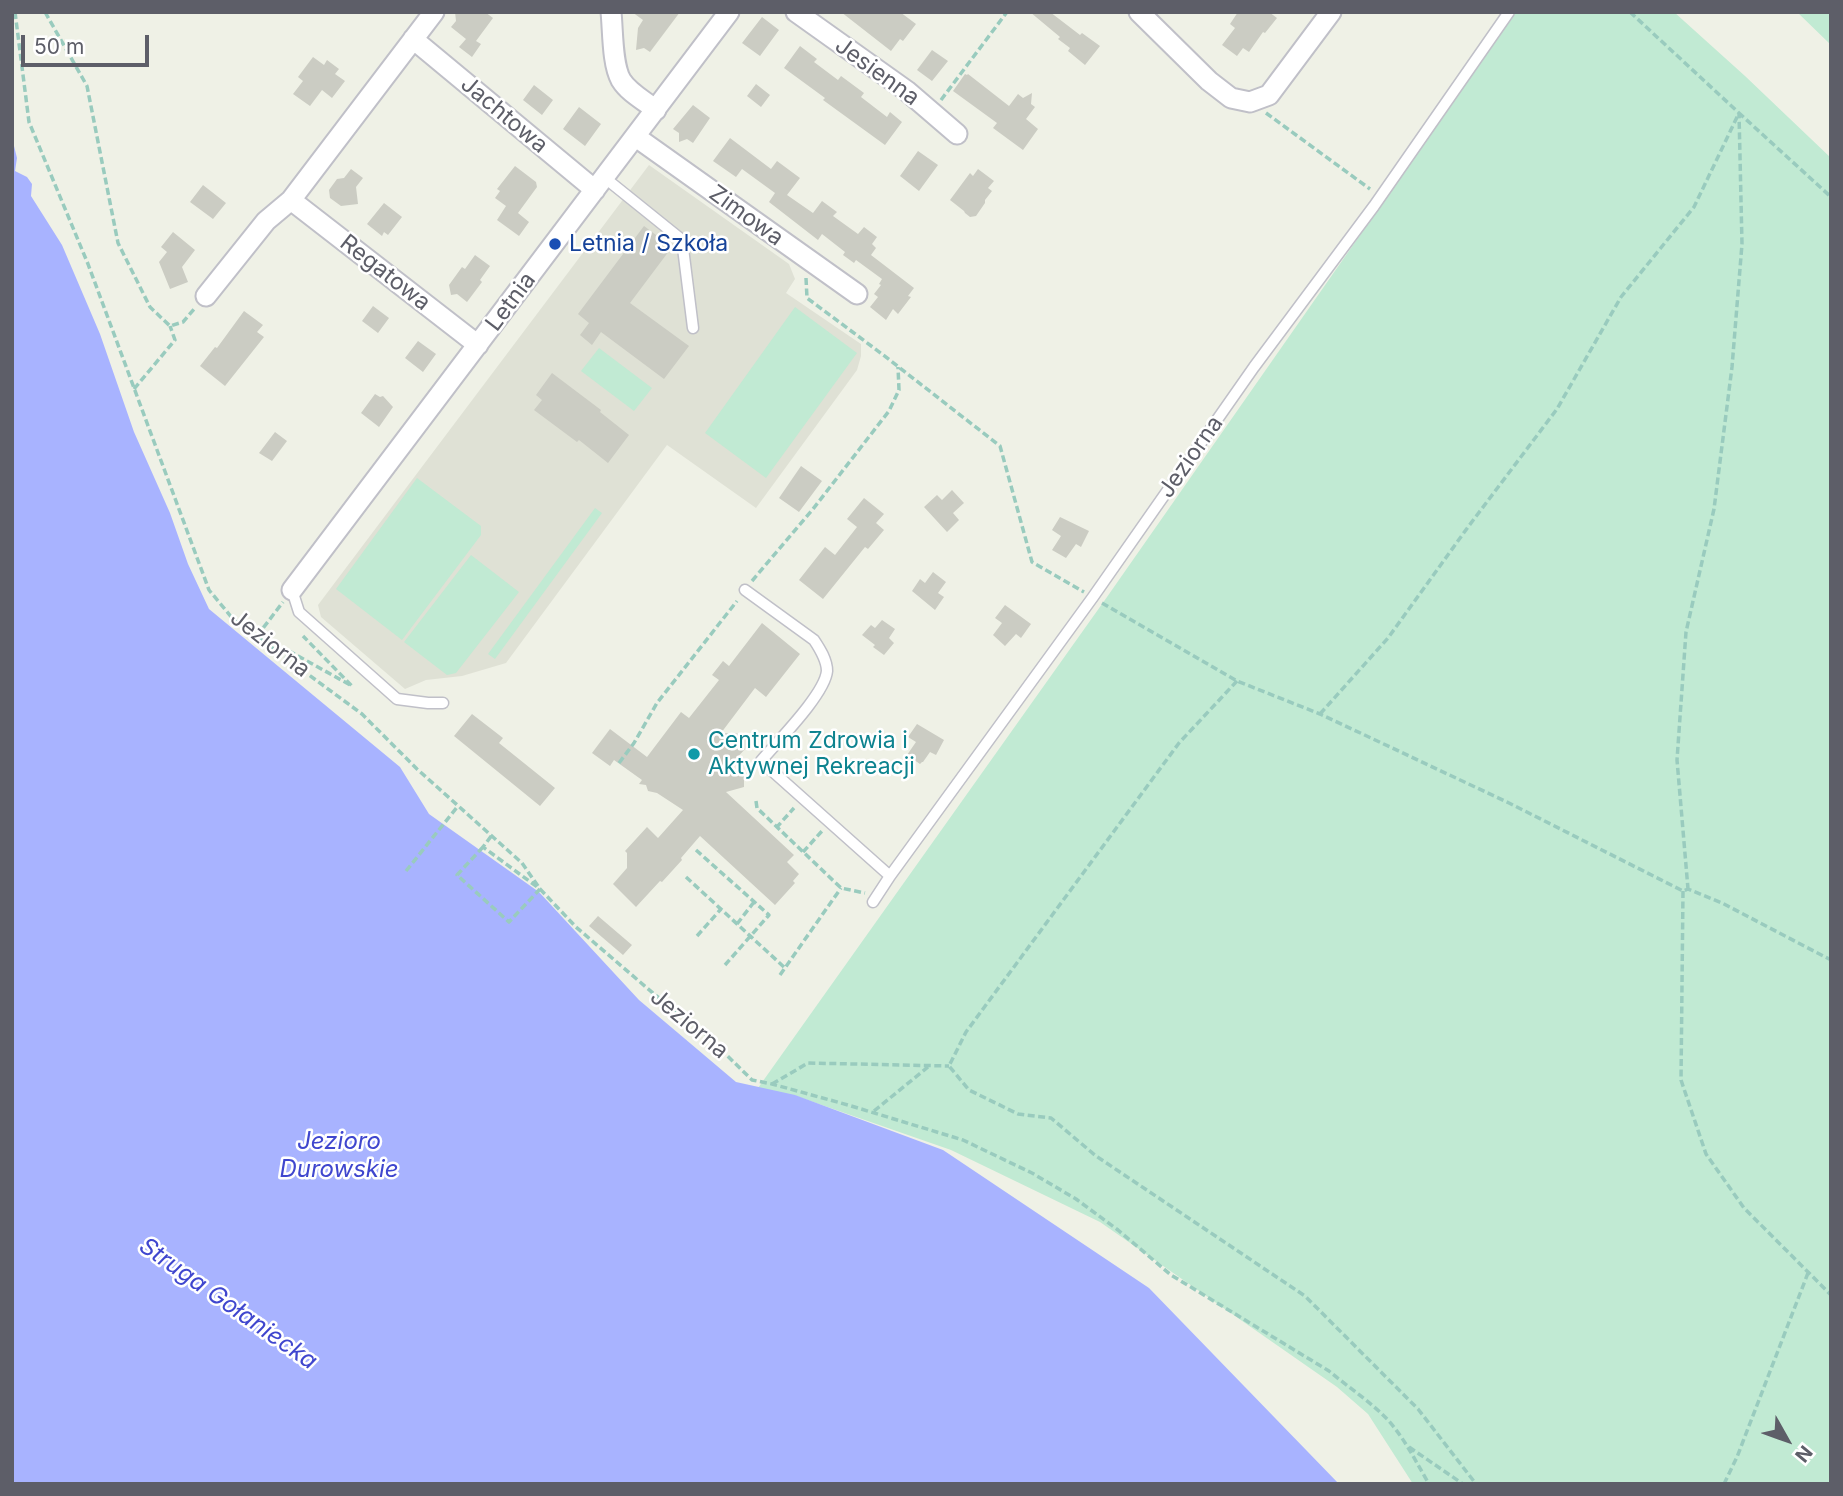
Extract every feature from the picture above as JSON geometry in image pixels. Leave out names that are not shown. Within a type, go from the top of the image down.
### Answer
[{"type":"street","points":[[206,296],[266,220],[291,200],[434,12]]},
{"type":"street","points":[[611,12],[621,80],[656,110]]},
{"type":"street","name":"Letnia","points":[[292,590],[729,12]]},
{"type":"street","name":"Jesienna","points":[[796,12],[907,92],[957,134]]},
{"type":"street","points":[[1139,12],[1231,98],[1259,98],[1331,12]]},
{"type":"street","name":"Jachtowa","points":[[413,39],[600,184]]},
{"type":"street","name":"Zimowa","points":[[636,137],[857,294]]},
{"type":"street","name":"Regatowa","points":[[291,200],[478,345]]},
{"type":"lane","name":"Jeziorna","points":[[876,898],[1509,12]]},
{"type":"lane","points":[[600,184],[682,240],[693,328]]},
{"type":"lane","points":[[292,590],[299,612],[397,699],[443,703]]},
{"type":"lane","points":[[745,590],[814,640],[822,652],[827,670],[820,690],[761,761],[890,876]]},
{"type":"path","name":"Jeziorna","points":[[15,12],[29,122],[88,264],[209,590],[233,619],[362,714],[417,769],[522,863],[540,889],[576,927],[654,995],[698,1027],[752,1080],[772,1084]]},
{"type":"path","points":[[45,12],[87,86],[118,243],[150,307],[170,326],[175,340],[134,389]]},
{"type":"path","points":[[932,113],[1007,12]]},
{"type":"path","points":[[1630,12],[1831,197]]},
{"type":"path","points":[[1259,98],[1380,196]]},
{"type":"path","points":[[1320,714],[1388,638],[1558,409],[1621,297],[1694,207],[1739,113]]},
{"type":"path","points":[[1739,113],[1742,244],[1732,367],[1714,509],[1686,632],[1678,760],[1685,890],[1681,1080],[1706,1154],[1744,1208],[1831,1295]]},
{"type":"path","points":[[806,259],[807,298],[1000,446],[1032,562],[1237,681],[1320,714],[1685,890],[1721,903],[1831,960]]},
{"type":"path","points":[[170,326],[183,322],[206,296]]},
{"type":"path","points":[[619,763],[657,703],[889,411],[899,390],[898,367]]},
{"type":"path","points":[[257,636],[277,610]]},
{"type":"path","points":[[278,652],[289,651],[352,686],[285,617],[299,612]]},
{"type":"path","points":[[949,1066],[966,1032],[1179,743],[1237,681]]},
{"type":"path","points":[[776,828],[803,799]]},
{"type":"path","points":[[756,801],[757,808],[776,828],[841,888],[876,898]]},
{"type":"path","points":[[406,871],[458,806]]},
{"type":"path","points":[[803,852],[830,823]]},
{"type":"path","points":[[483,846],[540,889],[509,922],[457,875],[492,835]]},
{"type":"path","points":[[696,850],[769,915],[725,965]]},
{"type":"path","points":[[686,877],[785,968]]},
{"type":"path","points":[[780,975],[841,888]]},
{"type":"path","points":[[737,924],[754,902]]},
{"type":"path","points":[[697,936],[721,909]]},
{"type":"path","points":[[772,1084],[808,1063],[949,1066]]},
{"type":"path","points":[[873,1112],[929,1066]]},
{"type":"path","points":[[949,1066],[969,1090],[1018,1114],[1051,1118],[1096,1156],[1305,1296],[1418,1409],[1476,1484]]},
{"type":"path","points":[[772,1084],[963,1140],[1032,1173],[1076,1199],[1171,1275],[1329,1371],[1387,1419],[1407,1446],[1429,1484]]},
{"type":"path","points":[[1724,1484],[1808,1273]]},
{"type":"path","points":[[1407,1446],[1463,1484]]},
{"type":"shaded area","points":[[649,165],[789,264],[795,279],[786,293],[861,344],[857,370],[756,508],[667,445],[506,663],[462,676],[426,680],[405,689],[321,617],[318,605]]},
{"type":"green space","points":[[1516,12],[1674,12],[1831,158],[1831,1484],[1413,1484],[1368,1414],[1337,1387],[1100,1222],[951,1150],[796,1096],[758,1088],[1107,597]]},
{"type":"green space","points":[[1797,12],[1831,12],[1831,45]]},
{"type":"green space","points":[[795,307],[857,353],[766,478],[705,433]]},
{"type":"green space","points":[[599,348],[652,388],[634,411],[581,371]]},
{"type":"green space","points":[[417,478],[481,526],[481,535],[402,640],[336,589]]},
{"type":"green space","points":[[595,508],[602,513],[495,659],[488,654]]},
{"type":"green space","points":[[471,555],[519,592],[456,673],[447,675],[404,642]]},
{"type":"water","name":"Jezioro Durowskie","points":[[12,138],[17,158],[15,171],[27,177],[32,184],[31,196],[62,245],[100,334],[134,432],[209,609],[400,767],[429,814],[539,892],[639,1000],[736,1082],[795,1095],[943,1150],[1149,1288],[1339,1484],[12,1484]]},
{"type":"building","points":[[455,12],[485,12],[493,18],[476,41],[481,44],[472,57],[459,47],[466,39],[451,27],[456,21]]},
{"type":"building","points":[[632,12],[680,12],[650,52],[644,48],[636,50],[638,28],[643,20]]},
{"type":"building","points":[[841,12],[900,12],[916,24],[891,51]]},
{"type":"building","points":[[1030,12],[1050,12],[1080,35],[1082,33],[1100,46],[1085,65],[1068,51],[1070,48],[1058,39],[1060,37]]},
{"type":"building","points":[[1238,12],[1269,12],[1277,18],[1249,52],[1243,48],[1237,56],[1222,45],[1235,28],[1230,24]]},
{"type":"building","points":[[762,17],[779,30],[760,56],[742,43]]},
{"type":"building","points":[[800,46],[817,59],[814,62],[838,80],[841,76],[864,93],[861,97],[887,117],[890,112],[902,122],[885,145],[784,68]]},
{"type":"building","points":[[932,50],[948,61],[932,81],[917,70]]},
{"type":"building","points":[[313,57],[324,65],[327,60],[339,69],[335,74],[345,81],[332,98],[322,90],[310,106],[293,94],[303,81],[298,77]]},
{"type":"building","points":[[965,74],[1009,106],[1018,94],[1023,98],[1032,93],[1031,104],[1035,107],[1026,119],[1038,129],[1023,150],[993,128],[997,123],[953,91]]},
{"type":"building","points":[[756,84],[770,95],[761,107],[747,96]]},
{"type":"building","points":[[534,85],[553,100],[542,115],[523,100]]},
{"type":"building","points":[[693,105],[710,118],[693,143],[687,139],[679,142],[679,133],[673,129]]},
{"type":"building","points":[[579,107],[601,124],[585,146],[563,129]]},
{"type":"building","points":[[730,138],[771,169],[777,161],[800,178],[787,195],[813,213],[822,201],[837,212],[833,216],[858,234],[864,227],[877,237],[872,244],[876,248],[871,255],[914,288],[908,296],[911,297],[898,314],[893,309],[886,320],[870,307],[878,297],[874,294],[882,279],[856,260],[854,263],[843,255],[845,252],[822,234],[818,240],[769,202],[775,193],[742,169],[736,177],[713,161]]},
{"type":"building","points":[[918,151],[938,165],[919,191],[900,176]]},
{"type":"building","points":[[515,166],[536,182],[537,187],[518,213],[529,222],[519,236],[497,220],[506,206],[495,198],[500,191],[497,189]]},
{"type":"building","points":[[351,169],[363,178],[356,187],[358,204],[341,206],[330,198],[329,190],[337,179],[344,178]]},
{"type":"building","points":[[978,169],[994,181],[988,188],[992,191],[985,203],[976,216],[970,217],[950,200],[970,173],[973,176]]},
{"type":"building","points":[[203,185],[226,203],[213,219],[190,202]]},
{"type":"building","points":[[384,203],[402,217],[388,235],[384,232],[382,236],[367,224]]},
{"type":"building","points":[[644,226],[672,247],[630,303],[689,346],[664,379],[601,332],[592,345],[580,335],[589,323],[578,314]]},
{"type":"building","points":[[173,232],[195,250],[182,267],[188,282],[170,289],[159,262],[167,252],[161,247]]},
{"type":"building","points":[[475,255],[490,266],[467,302],[457,294],[451,295],[449,285]]},
{"type":"building","points":[[373,306],[389,318],[378,333],[362,321]]},
{"type":"building","points":[[244,311],[263,325],[257,332],[264,337],[225,386],[200,366]]},
{"type":"building","points":[[418,341],[436,354],[423,372],[405,358]]},
{"type":"building","points":[[552,373],[629,435],[608,463],[534,410],[542,400],[536,395]]},
{"type":"building","points":[[375,394],[383,396],[393,407],[379,427],[361,413]]},
{"type":"building","points":[[275,432],[287,441],[272,461],[259,453]]},
{"type":"building","points":[[801,466],[822,481],[799,512],[779,498]]},
{"type":"building","points":[[952,490],[964,503],[953,513],[959,520],[947,532],[924,507],[937,495],[942,500]]},
{"type":"building","points":[[864,498],[884,514],[876,523],[884,530],[868,549],[865,547],[823,599],[799,580],[825,547],[835,555],[857,527],[847,519]]},
{"type":"building","points":[[1060,517],[1089,531],[1081,547],[1076,544],[1066,558],[1052,550],[1061,536],[1052,530]]},
{"type":"building","points":[[933,572],[946,582],[938,593],[944,597],[935,610],[912,591],[920,579],[925,583]]},
{"type":"building","points":[[1005,605],[1031,624],[1021,638],[1016,634],[1005,646],[993,635],[1002,623],[995,618]]},
{"type":"building","points":[[882,620],[895,629],[889,638],[894,643],[884,655],[862,635],[871,625],[875,628]]},
{"type":"building","name":"Centrum Zdrowia i Aktywnej Rekreacji","points":[[762,623],[800,654],[766,697],[755,688],[721,733],[747,734],[751,743],[723,772],[744,776],[744,787],[726,792],[794,855],[787,862],[799,874],[793,881],[795,883],[775,905],[700,836],[682,860],[636,907],[613,884],[627,868],[625,851],[647,827],[658,838],[683,810],[657,793],[648,791],[646,785],[639,784],[642,780],[614,760],[610,766],[592,753],[610,729],[647,757],[681,712],[689,718],[719,680],[712,675],[723,661],[729,666]]},
{"type":"building","points":[[472,714],[503,738],[499,743],[555,788],[540,806],[454,736]]},
{"type":"building","points":[[917,724],[944,740],[936,755],[930,752],[920,764],[907,755],[916,742],[908,737]]},
{"type":"building","points":[[598,916],[632,945],[623,955],[589,926]]},
{"type":"place","name":"Letnia / Szkoła","points":[[555,244]]},
{"type":"place","name":"Centrum Zdrowia i Aktywnej Rekreacji","points":[[694,754]]},
{"type":"water label","name":"Struga Gołaniecka","points":[[228,1304]]}]
